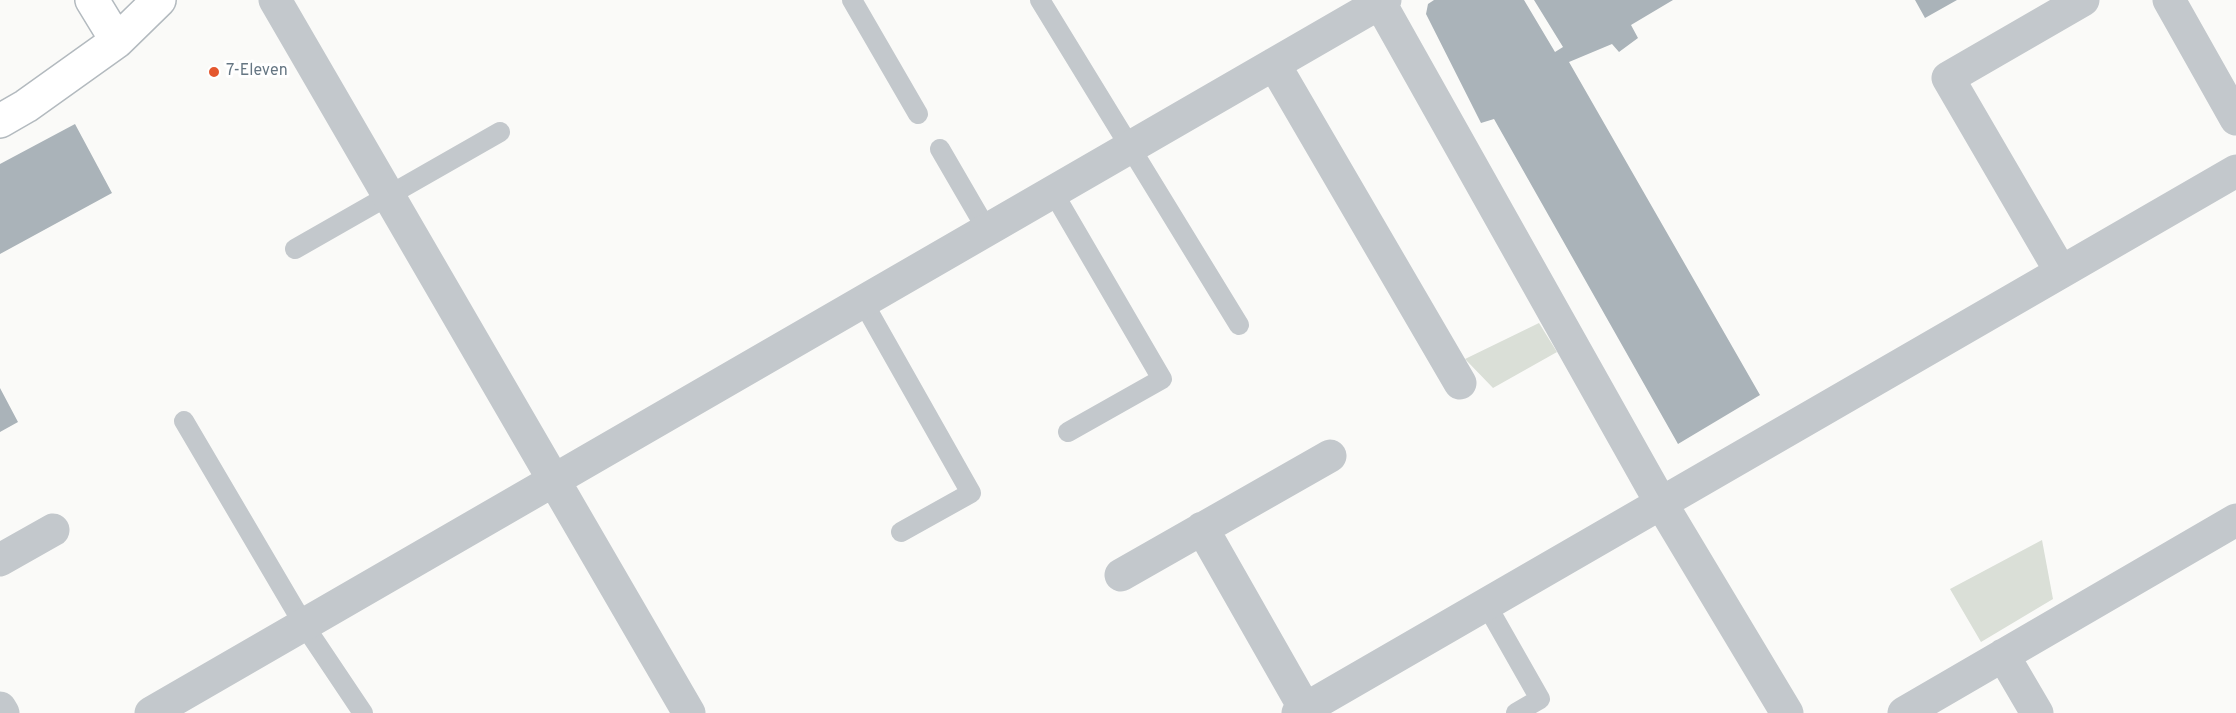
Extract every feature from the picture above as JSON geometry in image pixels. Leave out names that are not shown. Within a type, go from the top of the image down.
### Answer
[{"type":"street","points":[[92,0],[117,41]]},
{"type":"street","points":[[0,121],[26,106],[117,41],[159,0]]},
{"type":"street","points":[[275,0],[689,713]]},
{"type":"street","points":[[2061,272],[1948,78],[2082,0]]},
{"type":"street","points":[[2169,0],[2236,119]]},
{"type":"street","points":[[151,713],[1382,2],[1661,503],[1786,713]]},
{"type":"street","points":[[1274,64],[1460,383]]},
{"type":"street","points":[[1202,528],[1301,711],[2236,171]]},
{"type":"street","points":[[1121,575],[1330,456]]},
{"type":"street","points":[[1904,713],[2236,520]]},
{"type":"street","points":[[0,560],[53,530]]},
{"type":"street","points":[[2003,655],[2037,713]]},
{"type":"street","points":[[0,708],[3,713]]},
{"type":"lane","points":[[852,0],[918,114]]},
{"type":"lane","points":[[1040,0],[1239,325]]},
{"type":"lane","points":[[295,249],[501,132]]},
{"type":"lane","points":[[940,149],[987,230]]},
{"type":"lane","points":[[1053,192],[1162,379],[1068,432]]},
{"type":"lane","points":[[863,302],[971,494],[902,532]]},
{"type":"lane","points":[[184,422],[304,625],[363,713]]},
{"type":"lane","points":[[1486,604],[1540,699],[1516,713]]},
{"type":"shaded area","points":[[1539,323],[1557,352],[1493,388],[1465,359]]},
{"type":"shaded area","points":[[2042,540],[2053,599],[1981,642],[1950,589]]},
{"type":"building","points":[[1434,0],[1524,0],[1555,52],[1563,47],[1534,0],[1673,0],[1631,25],[1638,38],[1619,52],[1612,44],[1569,62],[1760,395],[1678,444],[1494,119],[1481,123],[1426,14],[1428,4]]},
{"type":"building","points":[[1915,0],[1957,0],[1925,18]]},
{"type":"building","points":[[75,124],[112,193],[0,254],[0,164]]},
{"type":"building","points":[[0,388],[18,422],[0,432]]},
{"type":"place","name":"7-Eleven","points":[[214,72]]}]
